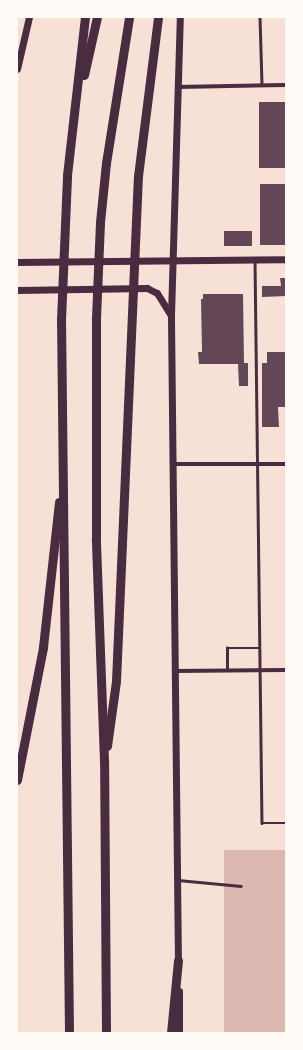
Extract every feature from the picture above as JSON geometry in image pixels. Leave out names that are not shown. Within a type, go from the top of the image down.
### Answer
[{"type":"highway","points":[[69,1033],[61,320],[67,174],[75,117],[85,17]]},
{"type":"highway","points":[[75,117],[96,17]]},
{"type":"highway","points":[[106,1033],[104,761],[96,538],[96,318],[100,222],[112,125],[129,17]]},
{"type":"highway","points":[[104,761],[116,681],[136,221],[146,98],[158,17]]},
{"type":"highway","points":[[17,780],[43,647],[63,448]]},
{"type":"highway","points":[[171,1033],[178,960]]},
{"type":"main road","points":[[17,70],[29,17]]},
{"type":"main road","points":[[179,1033],[171,315],[180,17]]},
{"type":"main road","points":[[17,262],[172,259],[286,259]]},
{"type":"main road","points":[[17,290],[142,287],[156,294],[171,315]]},
{"type":"street","points":[[177,87],[286,85]]},
{"type":"street","points":[[173,464],[286,464]]},
{"type":"street","points":[[175,671],[286,670]]},
{"type":"lane","points":[[260,17],[262,85]]},
{"type":"lane","points":[[254,260],[259,464],[259,670],[262,823],[286,823]]},
{"type":"lane","points":[[227,670],[227,648],[259,648]]},
{"type":"lane","points":[[177,880],[241,886]]},
{"type":"shaded area","points":[[224,850],[286,850],[286,1033],[224,1033]]},
{"type":"building","points":[[259,102],[286,102],[286,168],[259,168]]},
{"type":"building","points":[[260,184],[286,184],[286,245],[260,245]]},
{"type":"building","points":[[224,231],[252,231],[252,246],[224,246]]},
{"type":"building","points":[[280,278],[286,278],[286,296],[262,297],[262,286],[281,286]]},
{"type":"building","points":[[203,294],[243,294],[244,363],[248,363],[248,386],[239,386],[238,364],[199,364],[198,352],[202,352],[201,299],[203,299]]},
{"type":"building","points":[[267,352],[286,352],[286,407],[278,407],[279,427],[262,427],[262,363],[267,363]]}]
